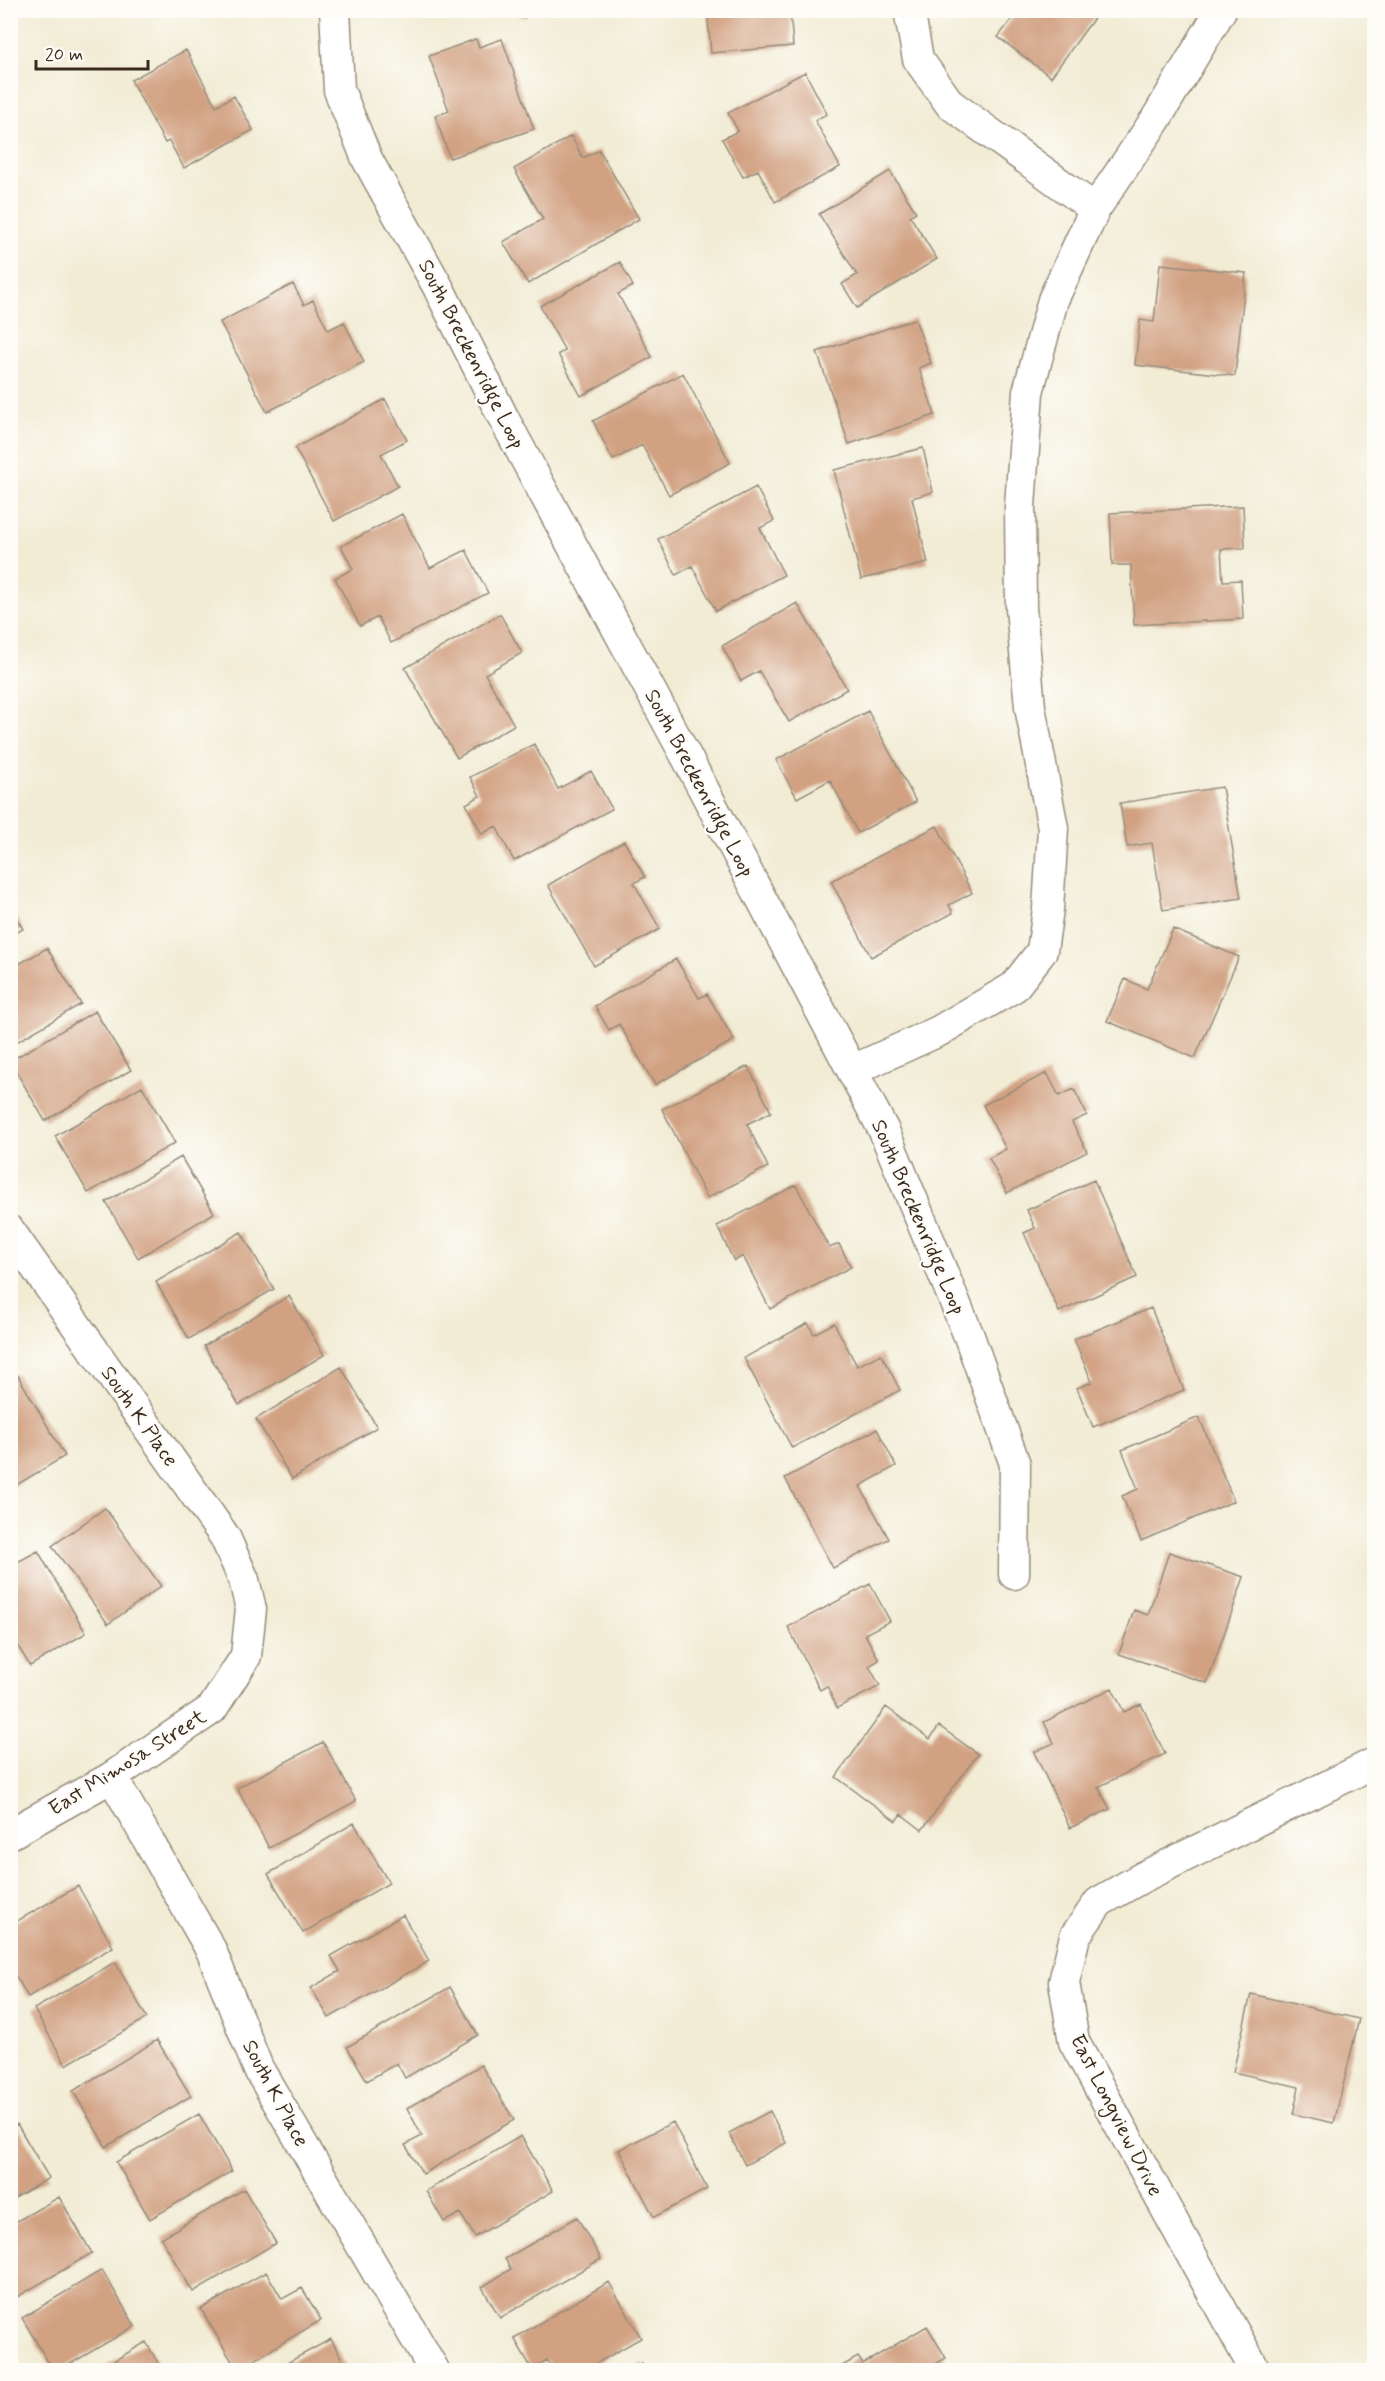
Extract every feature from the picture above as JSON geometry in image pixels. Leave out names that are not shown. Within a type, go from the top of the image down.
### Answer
[{"type":"street","name":"South Breckenridge Loop","points":[[335,10],[339,90],[367,159],[438,287],[505,421],[884,1131],[960,1314],[1016,1464],[1014,1574]]},
{"type":"street","points":[[909,10],[918,59],[950,104],[1095,209]]},
{"type":"street","points":[[853,1070],[939,1031],[1014,987],[1042,951],[1048,909],[1053,828],[1030,706],[1021,608],[1020,506],[1028,392],[1053,300],[1095,209],[1156,119],[1221,10]]},
{"type":"street","name":"South K Place","points":[[10,1231],[22,1271],[225,1537],[244,1580],[251,1610]]},
{"type":"street","name":"East Mimosa Street","points":[[10,1834],[112,1777],[212,1709],[246,1656],[251,1610]]},
{"type":"street","name":"East Longview Drive","points":[[1255,2370],[1074,2042],[1064,1982],[1075,1936],[1099,1902],[1143,1877],[1374,1763]]},
{"type":"street","name":"South K Place","points":[[112,1777],[211,1950],[258,2068],[434,2370]]},
{"type":"building","points":[[505,10],[527,10],[525,18]]},
{"type":"building","points":[[707,10],[790,10],[793,46],[711,53]]},
{"type":"building","points":[[1019,10],[1100,10],[1051,77],[998,37]]},
{"type":"building","points":[[476,39],[479,47],[502,39],[534,129],[450,158],[435,116],[449,111],[429,56]]},
{"type":"building","points":[[186,50],[216,106],[234,96],[253,130],[184,168],[169,141],[165,143],[131,80]]},
{"type":"building","points":[[805,72],[827,114],[815,120],[840,167],[775,202],[758,170],[743,177],[722,139],[738,131],[728,113]]},
{"type":"building","points":[[571,136],[583,158],[599,150],[639,219],[528,284],[503,242],[543,219],[514,169]]},
{"type":"building","points":[[890,171],[916,212],[910,216],[937,259],[857,308],[842,284],[857,275],[819,214]]},
{"type":"building","points":[[620,262],[633,286],[618,294],[652,357],[581,396],[558,354],[565,351],[540,306]]},
{"type":"building","points":[[1160,264],[1246,273],[1235,376],[1135,365],[1140,320],[1154,322]]},
{"type":"building","points":[[293,284],[304,305],[313,300],[328,330],[344,322],[364,362],[267,412],[220,322]]},
{"type":"building","points":[[915,319],[931,363],[919,368],[935,415],[849,444],[817,352]]},
{"type":"building","points":[[683,373],[730,463],[669,495],[642,445],[613,460],[593,421]]},
{"type":"building","points":[[385,399],[407,440],[381,454],[398,486],[334,521],[295,448]]},
{"type":"building","points":[[923,448],[933,492],[912,498],[928,563],[861,579],[834,470]]},
{"type":"building","points":[[756,487],[774,521],[760,528],[784,575],[716,611],[692,566],[676,575],[658,539]]},
{"type":"building","points":[[1243,506],[1245,548],[1221,549],[1223,581],[1241,580],[1243,619],[1134,625],[1131,565],[1112,565],[1110,513]]},
{"type":"building","points":[[402,514],[430,568],[466,550],[488,593],[391,643],[378,617],[360,626],[335,578],[353,569],[341,546]]},
{"type":"building","points":[[797,603],[847,689],[789,722],[759,671],[741,681],[722,646]]},
{"type":"building","points":[[500,614],[522,653],[485,674],[514,725],[457,758],[405,668]]},
{"type":"building","points":[[868,711],[916,802],[858,833],[830,780],[797,798],[776,760]]},
{"type":"building","points":[[534,744],[558,789],[591,771],[612,809],[514,861],[496,826],[482,834],[466,804],[480,796],[470,777]]},
{"type":"building","points":[[1222,787],[1241,898],[1163,910],[1152,843],[1127,847],[1120,803]]},
{"type":"building","points":[[937,826],[972,893],[949,905],[953,913],[871,957],[831,881]]},
{"type":"building","points":[[624,841],[645,877],[634,883],[660,929],[594,966],[548,885]]},
{"type":"building","points":[[10,907],[23,929],[10,936]]},
{"type":"building","points":[[1173,929],[1239,957],[1195,1058],[1107,1021],[1125,979],[1147,989]]},
{"type":"building","points":[[47,948],[81,1004],[10,1046],[10,969]]},
{"type":"building","points":[[676,959],[699,998],[707,994],[734,1040],[655,1085],[619,1024],[609,1030],[595,1006]]},
{"type":"building","points":[[95,1011],[131,1070],[45,1121],[10,1061]]},
{"type":"building","points":[[748,1066],[771,1112],[747,1124],[768,1167],[707,1198],[662,1109]]},
{"type":"building","points":[[1047,1073],[1059,1096],[1074,1089],[1087,1115],[1072,1122],[1087,1152],[1007,1193],[989,1158],[1006,1149],[983,1105]]},
{"type":"building","points":[[142,1086],[175,1143],[88,1193],[55,1136]]},
{"type":"building","points":[[181,1157],[214,1213],[138,1258],[106,1202]]},
{"type":"building","points":[[1094,1180],[1137,1277],[1059,1312],[1024,1233],[1035,1228],[1027,1210]]},
{"type":"building","points":[[796,1185],[829,1248],[839,1244],[851,1267],[770,1309],[743,1256],[734,1261],[717,1226]]},
{"type":"building","points":[[241,1232],[274,1289],[189,1339],[156,1282]]},
{"type":"building","points":[[289,1296],[324,1355],[239,1405],[204,1346]]},
{"type":"building","points":[[1151,1308],[1184,1390],[1093,1427],[1077,1388],[1092,1382],[1074,1339]]},
{"type":"building","points":[[808,1323],[814,1334],[834,1323],[857,1366],[881,1354],[900,1390],[792,1448],[744,1358]]},
{"type":"building","points":[[341,1367],[377,1427],[292,1479],[256,1419]]},
{"type":"building","points":[[17,1374],[65,1456],[10,1489],[10,1378]]},
{"type":"building","points":[[1199,1417],[1234,1501],[1141,1541],[1122,1496],[1138,1489],[1122,1450]]},
{"type":"building","points":[[877,1429],[896,1466],[860,1486],[889,1539],[833,1568],[785,1478]]},
{"type":"building","points":[[105,1508],[161,1586],[108,1624],[52,1546]]},
{"type":"building","points":[[38,1551],[86,1633],[30,1666],[10,1633],[10,1566]]},
{"type":"building","points":[[1169,1552],[1244,1577],[1207,1683],[1119,1654],[1134,1610],[1148,1615]]},
{"type":"building","points":[[870,1584],[890,1621],[865,1634],[879,1660],[869,1666],[880,1686],[837,1708],[827,1686],[820,1690],[788,1627]]},
{"type":"building","points":[[1112,1688],[1124,1712],[1141,1704],[1165,1754],[1098,1787],[1110,1809],[1070,1828],[1034,1752],[1054,1743],[1044,1722]]},
{"type":"building","points":[[886,1707],[930,1739],[939,1726],[978,1754],[922,1830],[901,1814],[896,1821],[836,1777]]},
{"type":"building","points":[[323,1742],[356,1801],[269,1848],[237,1788]]},
{"type":"building","points":[[354,1823],[389,1883],[303,1933],[268,1874]]},
{"type":"building","points":[[78,1886],[113,1947],[28,1997],[10,1966],[10,1925]]},
{"type":"building","points":[[403,1915],[429,1961],[329,2018],[311,1988],[340,1971],[331,1956]]},
{"type":"building","points":[[115,1962],[147,2018],[66,2065],[34,2009]]},
{"type":"building","points":[[450,1987],[478,2035],[405,2078],[397,2063],[367,2081],[347,2047]]},
{"type":"building","points":[[1251,1994],[1359,2019],[1334,2123],[1293,2114],[1299,2087],[1233,2072]]},
{"type":"building","points":[[157,2040],[191,2096],[106,2147],[73,2091]]},
{"type":"building","points":[[481,2065],[514,2120],[423,2174],[405,2145],[422,2136],[407,2108]]},
{"type":"building","points":[[770,2111],[786,2143],[745,2165],[729,2133]]},
{"type":"building","points":[[199,2114],[232,2171],[150,2219],[116,2162]]},
{"type":"building","points":[[673,2122],[707,2189],[654,2217],[619,2150]]},
{"type":"building","points":[[17,2124],[49,2178],[10,2201],[10,2128]]},
{"type":"building","points":[[521,2136],[553,2191],[475,2237],[460,2213],[444,2222],[426,2191]]},
{"type":"building","points":[[244,2189],[276,2243],[193,2292],[161,2238]]},
{"type":"building","points":[[59,2197],[92,2253],[12,2300],[10,2225]]},
{"type":"building","points":[[577,2217],[601,2259],[500,2318],[482,2287],[511,2269],[505,2259]]},
{"type":"building","points":[[102,2270],[135,2326],[60,2370],[53,2370],[22,2318]]},
{"type":"building","points":[[266,2272],[282,2299],[302,2288],[321,2320],[237,2370],[201,2309]]},
{"type":"building","points":[[609,2282],[641,2338],[585,2370],[553,2370],[547,2360],[532,2369],[514,2338]]},
{"type":"building","points":[[927,2326],[946,2358],[925,2370],[835,2370],[858,2357],[863,2364]]},
{"type":"building","points":[[331,2339],[348,2370],[274,2370]]},
{"type":"building","points":[[146,2342],[162,2370],[98,2370]]},
{"type":"building","points":[[642,2363],[646,2370],[629,2370]]}]
